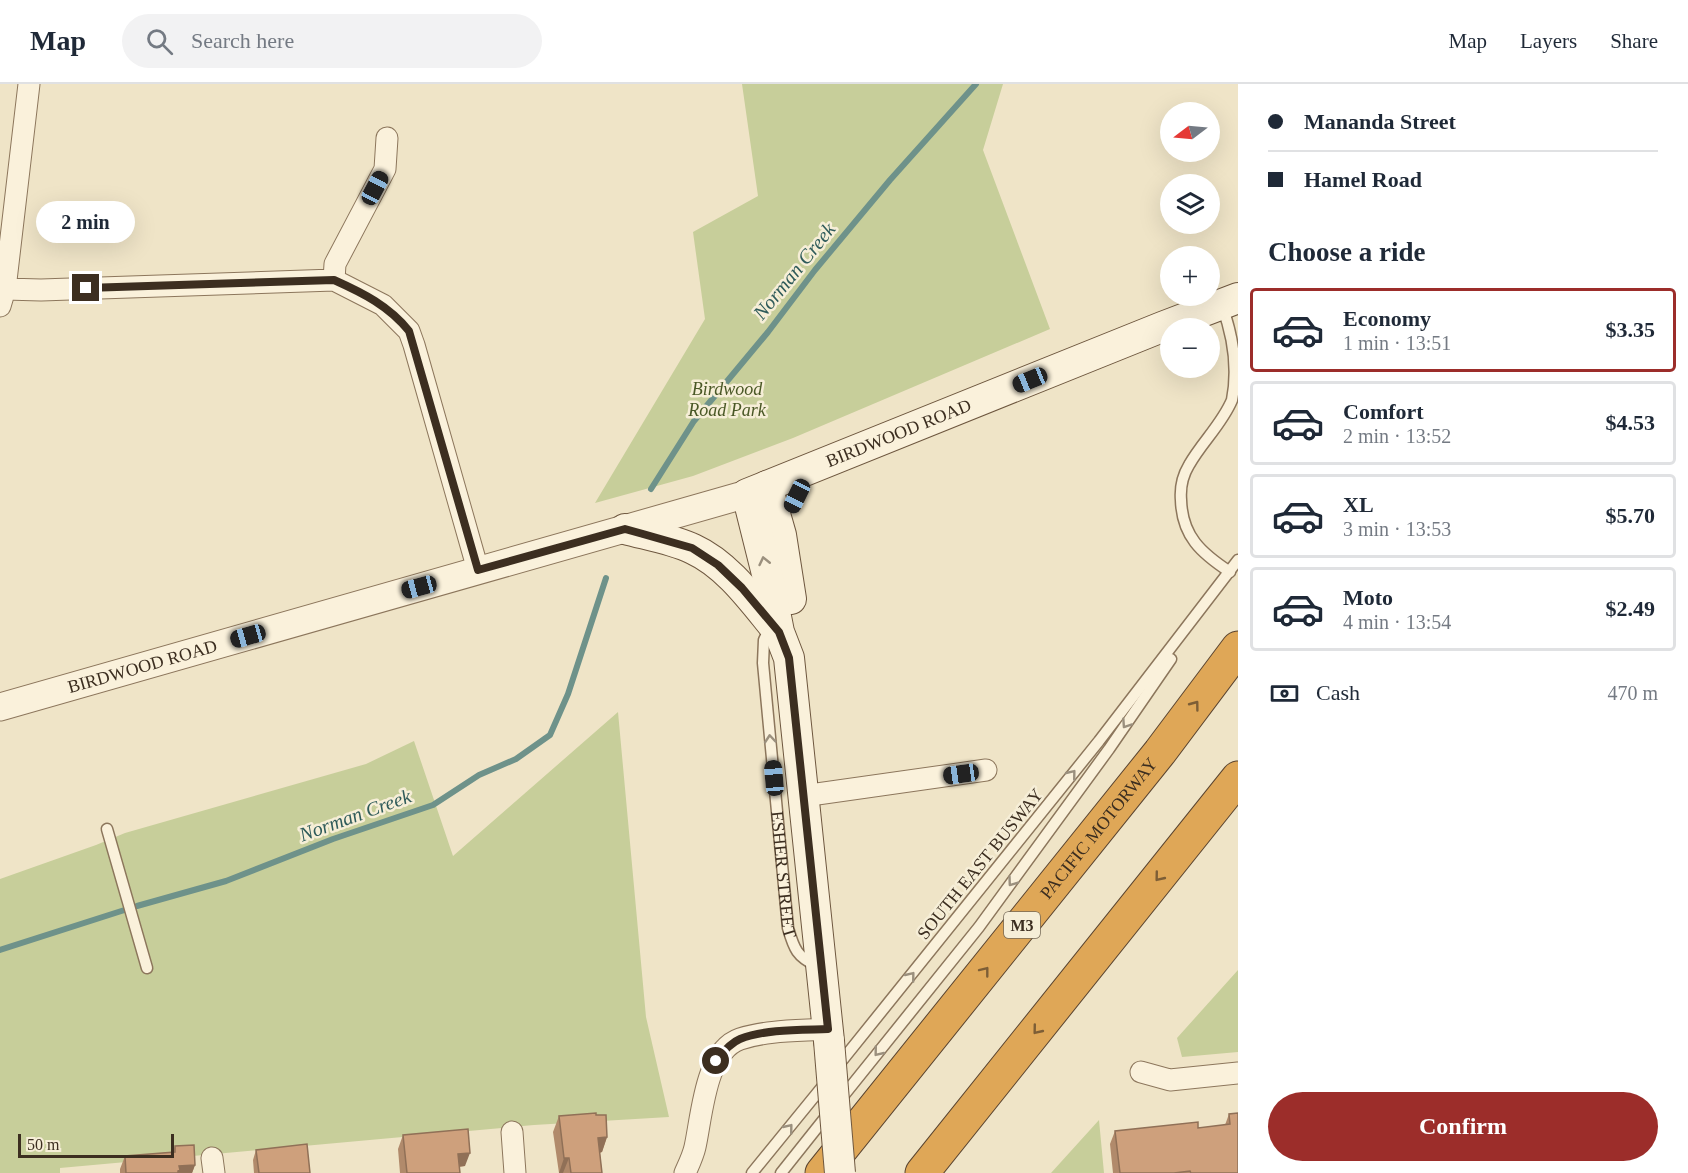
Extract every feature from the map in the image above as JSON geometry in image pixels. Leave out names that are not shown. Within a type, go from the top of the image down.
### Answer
[{"type":"highway","name":"PACIFIC MOTORWAY","points":[[822,1173],[1160,752],[1238,648]]},
{"type":"highway","points":[[922,1173],[1238,778]]},
{"type":"highway","points":[[1195,832],[1238,813]]},
{"type":"main road","name":"BIRDWOOD ROAD","points":[[757,490],[1230,302]]},
{"type":"main road","points":[[782,535],[797,496],[816,471],[831,461]]},
{"type":"main road","name":"ESHER STREET","points":[[757,490],[782,535],[795,629],[794,641],[780,638]]},
{"type":"main road","name":"ESHER STREET","points":[[757,490],[803,796],[823,969],[840,1173]]},
{"type":"main road","points":[[625,529],[668,527],[692,548],[718,565],[742,588],[780,638]]},
{"type":"street","points":[[28,84],[2,298],[40,290],[334,280],[383,305],[409,331],[478,570]]},
{"type":"street","points":[[334,280],[335,264],[385,169],[387,138]]},
{"type":"street","name":"BIRDWOOD ROAD","points":[[668,527],[757,490]]},
{"type":"street","name":"BIRDWOOD ROAD","points":[[0,707],[625,529]]},
{"type":"street","points":[[803,796],[986,770]]},
{"type":"street","points":[[685,1173],[694,1150],[709,1077],[716,1061],[725,1050],[738,1039],[769,1033],[828,1035]]},
{"type":"street","points":[[1141,1072],[1170,1080],[1238,1073]]},
{"type":"street","points":[[512,1132],[515,1173]]},
{"type":"lane","points":[[1230,302],[1237,355],[1236,385],[1232,400],[1215,429],[1188,465],[1180,495],[1181,510],[1189,535],[1212,560],[1230,572]]},
{"type":"lane","name":"SOUTH EAST BUSWAY","points":[[781,1173],[979,927],[1109,749],[1238,560]]},
{"type":"lane","name":"SOUTH EAST BUSWAY","points":[[752,1173],[1099,741],[1230,572]]},
{"type":"lane","name":"ESHER STREET","points":[[780,638],[764,640],[763,663],[788,928],[796,952],[806,961],[823,969]]},
{"type":"lane","points":[[107,830],[147,968]]},
{"type":"green space","name":"Birdwood Road Park","points":[[742,84],[1003,84],[983,150],[1050,329],[793,438],[693,476],[595,503],[705,319],[693,232],[758,196]]},
{"type":"green space","points":[[618,712],[646,1017],[669,1117],[534,1125],[60,1168],[60,1173],[0,1173],[0,879],[125,833],[366,764],[414,741],[453,856]]},
{"type":"green space","points":[[1238,970],[1238,1052],[1182,1057],[1177,1038]]},
{"type":"green space","points":[[1099,1120],[1104,1173],[1051,1173]]},
{"type":"building","points":[[596,1113],[596,1115],[606,1115],[607,1137],[598,1138],[602,1173],[571,1173],[569,1158],[564,1158],[559,1116]]},
{"type":"building","points":[[1238,1113],[1238,1173],[1191,1173],[1190,1171],[1120,1173],[1115,1131],[1198,1122],[1198,1128],[1230,1124],[1229,1114]]},
{"type":"building","points":[[468,1129],[470,1153],[458,1154],[460,1173],[407,1173],[403,1135]]},
{"type":"building","points":[[307,1144],[310,1173],[259,1173],[256,1150]]},
{"type":"building","points":[[194,1145],[195,1165],[179,1166],[178,1173],[126,1173],[125,1156],[175,1152],[175,1146]]},
{"type":"waterway","name":"Norman Creek","points":[[651,489],[694,421],[768,332],[815,270],[890,180],[976,84]]},
{"type":"waterway","name":"Norman Creek","points":[[0,950],[137,906],[226,881],[333,839],[433,805],[479,775],[516,759],[550,735],[568,694],[606,578]]},
{"type":"route","points":[[86,288],[334,280],[357,291],[383,305],[409,331],[478,570],[625,529],[692,548],[707,557],[742,588],[772,623],[779,632],[789,658],[828,1029],[769,1033],[738,1039],[716,1061]]}]
